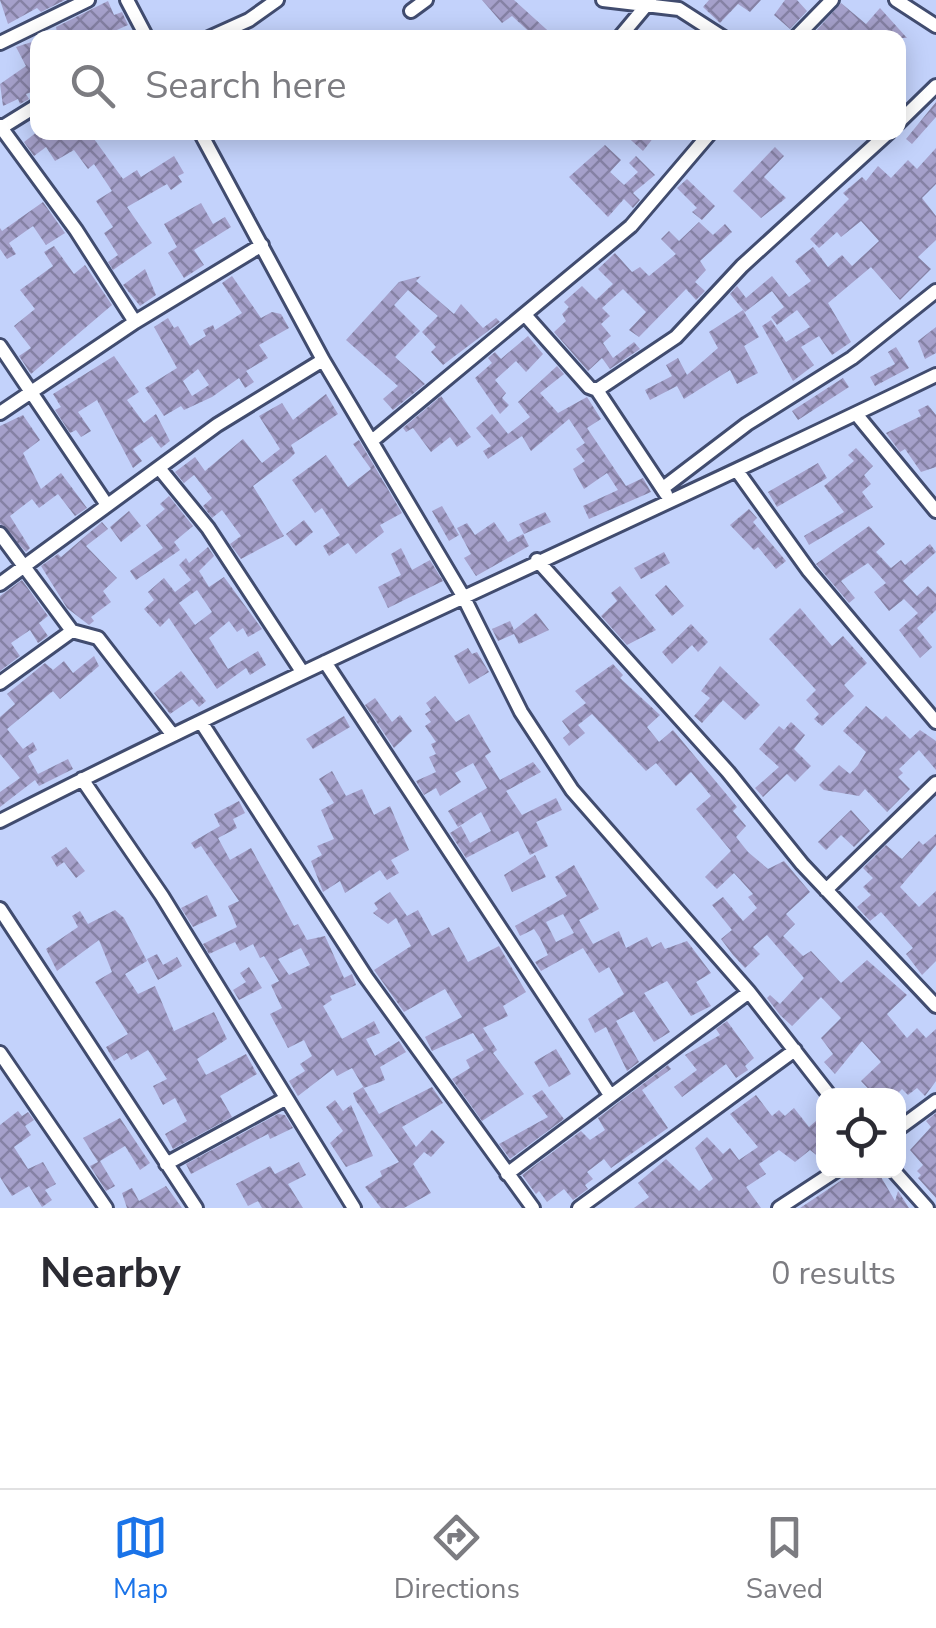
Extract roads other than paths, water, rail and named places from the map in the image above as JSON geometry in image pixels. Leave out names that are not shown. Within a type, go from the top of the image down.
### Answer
[{"type":"street","points":[[0,43],[88,0]]},
{"type":"street","points":[[128,0],[144,30]]},
{"type":"street","points":[[227,30],[277,0]]},
{"type":"street","points":[[411,11],[426,0]]},
{"type":"street","points":[[604,0],[680,9],[712,30]]},
{"type":"street","points":[[804,30],[832,0]]},
{"type":"street","points":[[896,0],[936,26]]},
{"type":"street","points":[[626,30],[648,3]]},
{"type":"street","points":[[906,115],[936,86]]},
{"type":"street","points":[[30,110],[1,127],[76,230],[135,322]]},
{"type":"street","points":[[204,140],[323,360],[463,596],[522,712],[572,790],[749,992],[824,1088]]},
{"type":"street","points":[[373,440],[631,226],[704,140]]},
{"type":"street","points":[[596,390],[676,337],[742,266],[879,140]]},
{"type":"street","points":[[0,414],[135,322],[262,245]]},
{"type":"street","points":[[663,488],[747,424],[852,358],[936,291]]},
{"type":"street","points":[[526,316],[589,387],[596,390],[670,503]]},
{"type":"street","points":[[0,346],[107,505]]},
{"type":"street","points":[[0,584],[217,425],[323,360]]},
{"type":"street","points":[[0,821],[301,670],[738,472],[936,375]]},
{"type":"street","points":[[857,415],[936,511]]},
{"type":"street","points":[[159,468],[208,528],[301,670]]},
{"type":"street","points":[[738,472],[809,571],[936,722]]},
{"type":"street","points":[[0,534],[72,631],[98,638],[172,734]]},
{"type":"street","points":[[537,560],[728,772],[826,890],[936,1006]]},
{"type":"street","points":[[0,683],[72,631]]},
{"type":"street","points":[[325,662],[610,1094]]},
{"type":"street","points":[[201,722],[366,978],[533,1208]]},
{"type":"street","points":[[82,779],[162,896],[354,1208]]},
{"type":"street","points":[[826,890],[936,783]]},
{"type":"street","points":[[0,910],[196,1208]]},
{"type":"street","points":[[507,1174],[749,992]]},
{"type":"street","points":[[579,1208],[795,1050]]},
{"type":"street","points":[[0,1052],[106,1208]]},
{"type":"street","points":[[166,1164],[284,1099]]},
{"type":"street","points":[[906,1122],[936,1101]]},
{"type":"street","points":[[779,1208],[825,1178]]},
{"type":"street","points":[[899,1178],[927,1208]]}]
